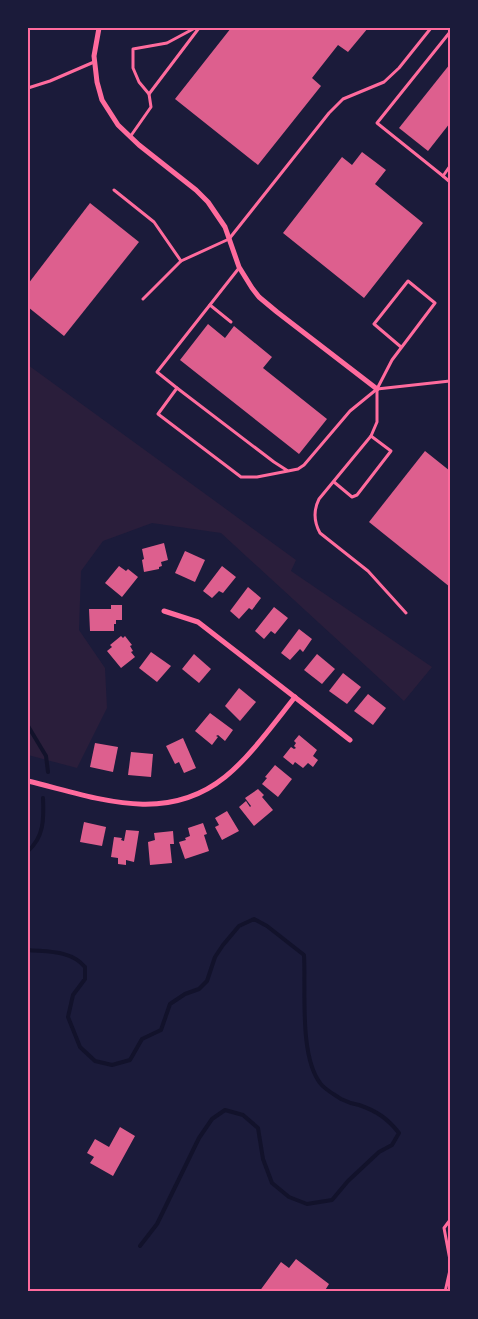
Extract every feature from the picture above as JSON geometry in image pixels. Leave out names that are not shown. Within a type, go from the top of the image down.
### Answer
[{"type":"street","points":[[98,28],[95,43],[97,82],[102,100],[118,125],[130,138],[204,198],[225,227],[239,267],[252,288],[268,305],[377,390]]},
{"type":"street","points":[[164,611],[198,622],[350,740]]},
{"type":"street","points":[[28,781],[119,803],[144,805],[171,803],[208,790],[226,776],[296,697]]},
{"type":"lane","points":[[130,138],[151,108],[149,94],[139,82],[133,68],[133,49],[167,43],[195,28]]},
{"type":"lane","points":[[149,94],[199,28]]},
{"type":"lane","points":[[143,299],[182,261],[229,240],[329,113],[343,99],[384,82],[399,68],[430,28]]},
{"type":"lane","points":[[450,32],[378,123],[450,182]]},
{"type":"lane","points":[[28,88],[95,62]]},
{"type":"lane","points":[[443,176],[450,166]]},
{"type":"lane","points":[[114,190],[154,222],[182,261]]},
{"type":"lane","points":[[239,267],[157,372],[288,471]]},
{"type":"lane","points":[[177,388],[158,414],[241,477],[257,477],[298,469],[304,465],[350,411],[377,390],[392,360],[435,303],[408,281],[374,324],[401,347]]},
{"type":"lane","points":[[210,305],[231,322]]},
{"type":"lane","points":[[377,390],[450,382]]},
{"type":"lane","points":[[377,390],[377,422],[371,436],[318,499],[315,510],[316,526],[320,533],[368,571],[406,613]]},
{"type":"lane","points":[[334,482],[352,496],[357,495],[391,451],[371,436]]},
{"type":"lane","points":[[450,1220],[444,1228],[450,1260]]},
{"type":"lane","points":[[445,1292],[450,1270]]},
{"type":"shaded area","points":[[28,365],[296,560],[291,571],[432,667],[404,701],[221,533],[152,523],[103,541],[81,571],[79,630],[105,668],[107,708],[77,768],[28,755]]},
{"type":"building","points":[[231,28],[368,28],[348,52],[338,45],[312,78],[321,86],[258,165],[175,99]]},
{"type":"building","points":[[450,64],[450,123],[428,151],[399,128]]},
{"type":"building","points":[[362,152],[386,170],[375,184],[423,223],[364,298],[283,233],[342,157],[352,165]]},
{"type":"building","points":[[90,203],[139,242],[64,336],[28,307],[28,284]]},
{"type":"building","points":[[208,324],[225,338],[234,326],[272,357],[263,368],[327,419],[299,454],[180,360]]},
{"type":"building","points":[[425,451],[450,471],[450,587],[369,522]]},
{"type":"building","points":[[164,543],[168,560],[161,562],[162,566],[159,569],[144,572],[142,549]]},
{"type":"building","points":[[185,551],[205,560],[195,582],[175,573]]},
{"type":"building","points":[[119,566],[126,571],[128,569],[138,577],[122,597],[105,583]]},
{"type":"building","points":[[222,566],[236,577],[223,593],[219,591],[212,598],[203,591]]},
{"type":"building","points":[[248,587],[261,598],[252,610],[249,608],[239,619],[230,611]]},
{"type":"building","points":[[111,605],[122,605],[122,620],[116,620],[114,631],[90,631],[89,609],[111,609]]},
{"type":"building","points":[[274,607],[288,618],[275,634],[271,631],[264,639],[255,631]]},
{"type":"building","points":[[299,629],[312,639],[303,652],[300,649],[290,660],[281,653]]},
{"type":"building","points":[[121,636],[123,638],[125,636],[132,645],[130,646],[133,651],[131,652],[135,657],[121,668],[107,651],[112,647],[110,645]]},
{"type":"building","points":[[151,652],[171,666],[157,682],[139,668]]},
{"type":"building","points":[[194,654],[211,669],[199,683],[182,669]]},
{"type":"building","points":[[317,654],[335,669],[322,684],[304,670]]},
{"type":"building","points":[[343,673],[361,687],[347,704],[329,691]]},
{"type":"building","points":[[239,688],[256,702],[240,721],[225,706]]},
{"type":"building","points":[[368,694],[386,708],[373,725],[354,711]]},
{"type":"building","points":[[210,713],[233,730],[225,741],[218,735],[216,736],[218,737],[212,745],[195,731]]},
{"type":"building","points":[[299,735],[317,750],[313,756],[318,760],[313,767],[308,763],[303,768],[295,762],[293,765],[283,757],[291,747],[296,748],[294,741]]},
{"type":"building","points":[[183,738],[196,768],[184,773],[179,762],[175,764],[166,746]]},
{"type":"building","points":[[95,743],[118,747],[113,772],[90,767]]},
{"type":"building","points":[[131,752],[153,754],[151,777],[128,775]]},
{"type":"building","points":[[275,765],[292,779],[278,797],[262,784]]},
{"type":"building","points":[[258,789],[273,810],[254,826],[239,807],[246,801],[250,807],[245,798]]},
{"type":"building","points":[[227,811],[239,831],[222,840],[215,827],[219,825],[215,818]]},
{"type":"building","points":[[84,822],[106,827],[102,846],[80,842]]},
{"type":"building","points":[[203,823],[207,834],[204,835],[209,851],[185,859],[179,842],[186,840],[185,838],[190,836],[188,828]]},
{"type":"building","points":[[126,830],[139,831],[134,862],[126,860],[126,865],[118,864],[118,858],[111,857],[114,837],[122,838],[121,840],[124,841]]},
{"type":"building","points":[[173,831],[174,844],[170,844],[172,863],[150,865],[148,842],[155,840],[154,833]]},
{"type":"building","points":[[120,1127],[135,1136],[113,1176],[90,1163],[94,1157],[87,1153],[95,1139],[109,1147]]},
{"type":"building","points":[[296,1259],[329,1284],[324,1292],[259,1292],[281,1262],[289,1268]]},
{"type":"waterway","points":[[28,726],[46,756],[48,772]]},
{"type":"waterway","points":[[28,851],[37,840],[42,827],[43,798]]},
{"type":"waterway","points":[[28,950],[51,952],[73,957],[85,967],[85,979],[73,995],[68,1017],[80,1047],[95,1061],[112,1065],[130,1060],[142,1039],[161,1030],[170,1004],[185,994],[199,989],[207,981],[215,957],[223,945],[239,926],[254,919],[267,926],[304,955],[306,1039],[313,1071],[320,1083],[341,1099],[377,1113],[399,1133],[392,1145],[379,1152],[348,1181],[332,1200],[307,1204],[289,1197],[272,1183],[263,1159],[258,1128],[243,1115],[225,1110],[212,1119],[199,1138],[157,1224],[140,1246]]}]
